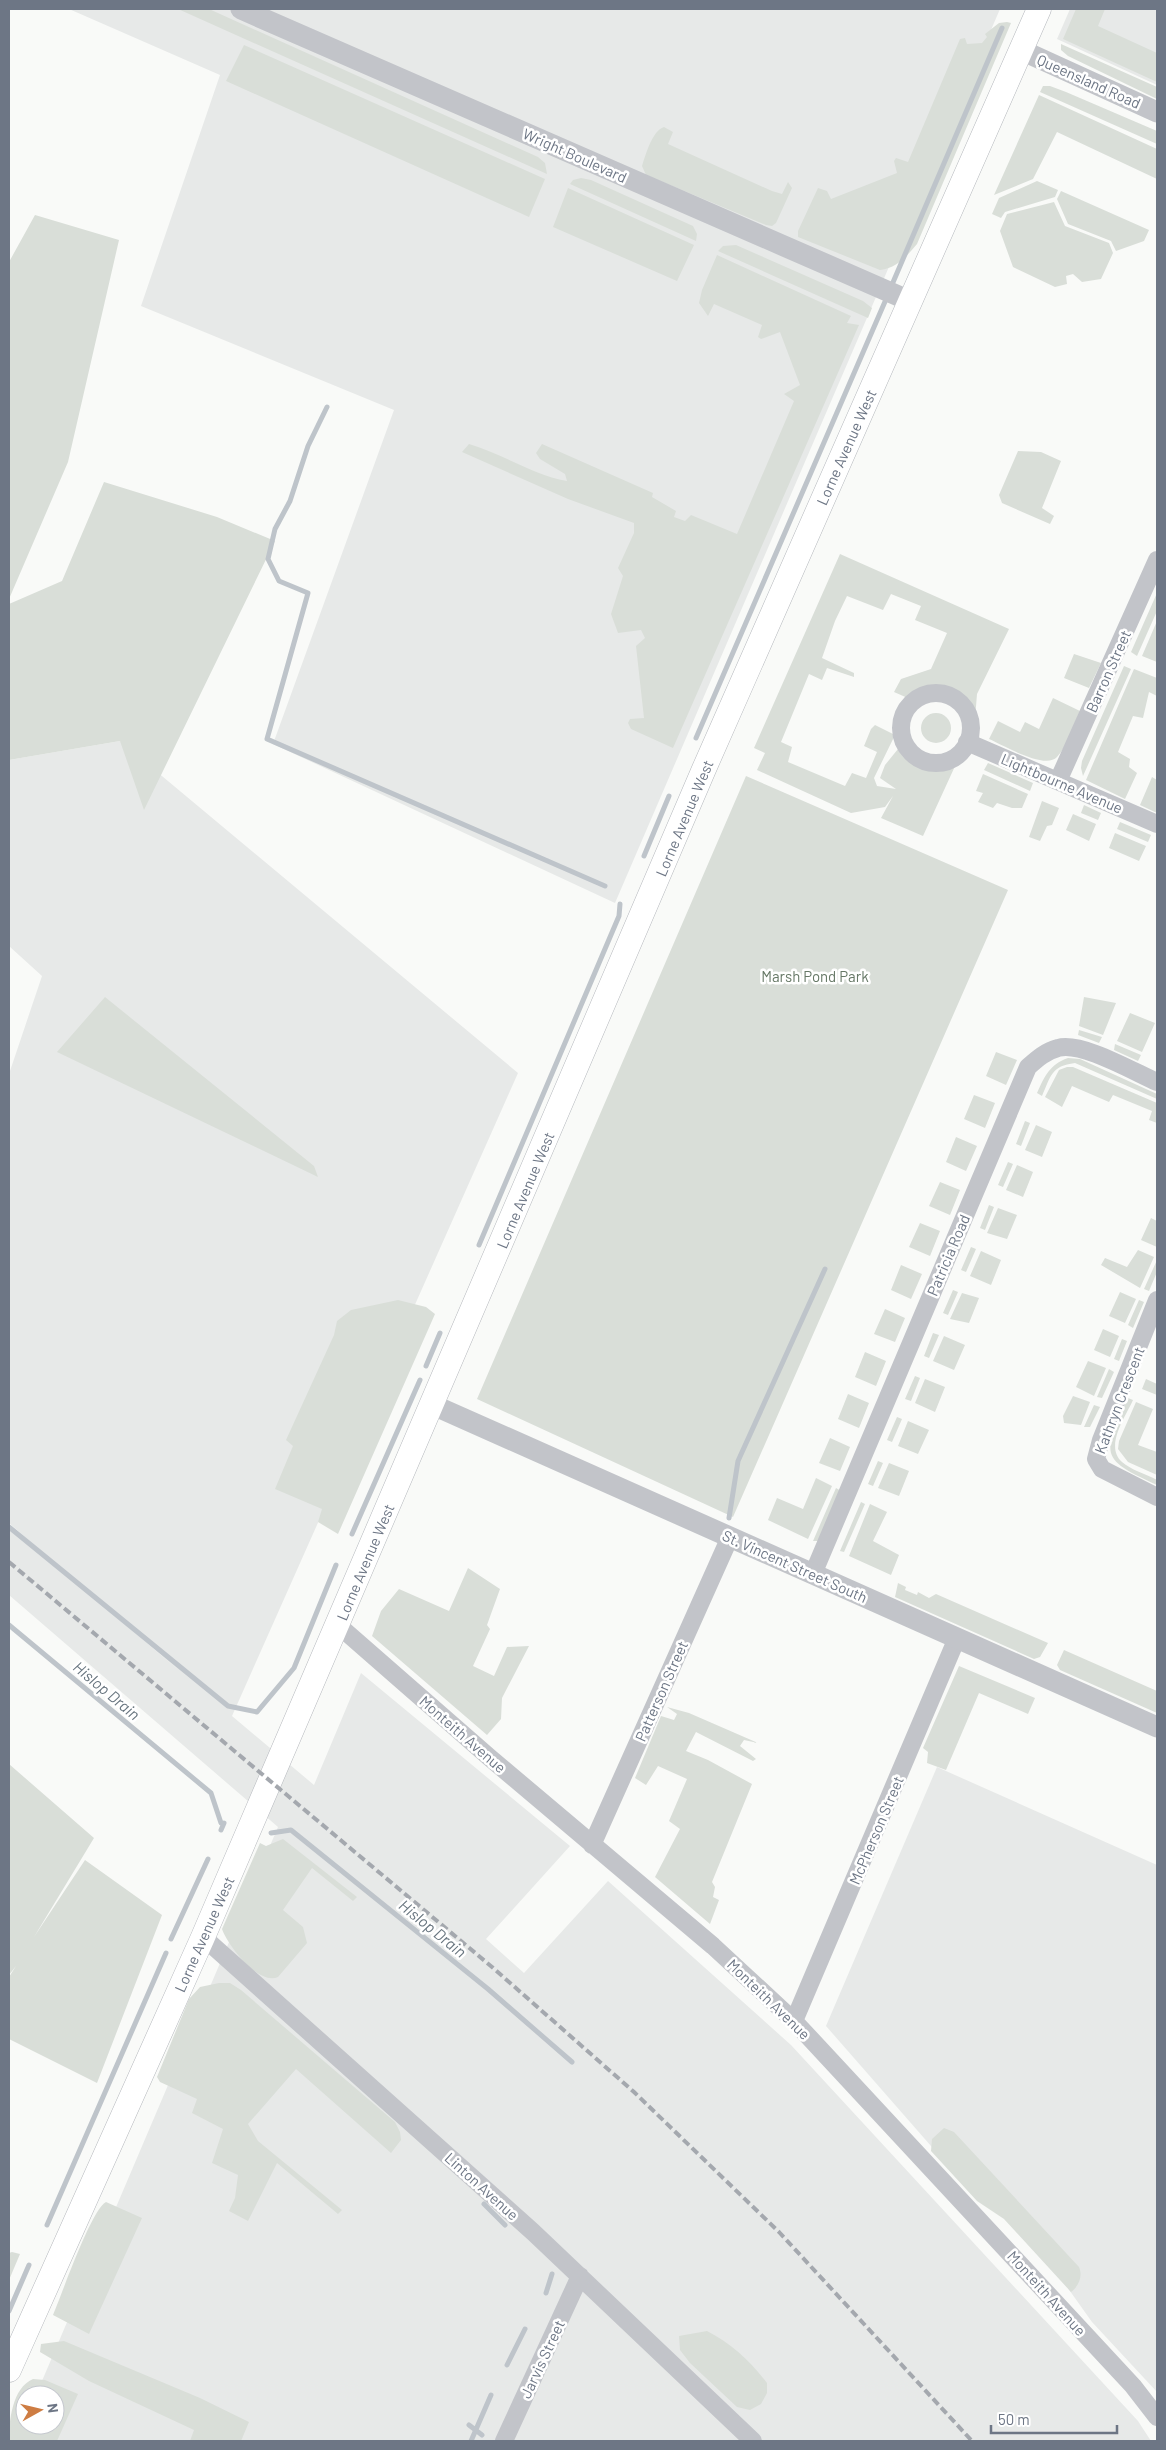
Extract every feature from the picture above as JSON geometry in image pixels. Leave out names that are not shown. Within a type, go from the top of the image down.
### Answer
[{"type":"main road","name":"Lorne Avenue West","points":[[9,2370],[203,1937],[433,1405],[708,760],[1039,9]]},
{"type":"street","name":"Wright Boulevard","points":[[241,9],[910,301]]},
{"type":"street","name":"Queensland Road","points":[[1021,50],[1157,112]]},
{"type":"street","name":"Barron Street","points":[[1058,781],[1157,563]]},
{"type":"street","name":"Lightbourne Avenue","points":[[967,742],[1157,824]]},
{"type":"street","name":"Patricia Road","points":[[812,1574],[1028,1067],[1042,1055],[1059,1047],[1082,1049],[1157,1082]]},
{"type":"street","name":"Kathryn Crescent","points":[[1157,1300],[1101,1440],[1096,1459],[1102,1469],[1157,1497]]},
{"type":"street","name":"St. Vincent Street South","points":[[433,1405],[1157,1727]]},
{"type":"street","name":"Patterson Street","points":[[592,1844],[730,1537]]},
{"type":"street","name":"Monteith Avenue","points":[[338,1625],[713,1946],[794,2021],[1133,2386],[1157,2417]]},
{"type":"street","name":"McPherson Street","points":[[794,2021],[957,1638]]},
{"type":"street","name":"Linton Avenue","points":[[203,1937],[580,2276],[753,2441]]},
{"type":"street","name":"Jarvis Street","points":[[504,2441],[580,2276]]},
{"type":"shaded area","points":[[69,9],[1000,9],[615,903],[273,744],[394,410],[141,306],[220,75]]},
{"type":"shaded area","points":[[1070,9],[1157,9],[1157,85],[1057,39]]},
{"type":"shaded area","points":[[120,741],[518,1073],[232,1716],[314,1785],[361,1673],[570,1846],[486,1939],[524,1973],[608,1881],[791,2045],[1138,2421],[1151,2441],[17,2441],[20,2435],[65,2435],[65,2385],[40,2385],[278,1827],[9,1595],[9,1525],[182,1673],[9,1523],[9,1074],[42,976],[9,946],[9,760]]},
{"type":"shaded area","points":[[937,1767],[1157,1865],[1157,2392],[1092,2322],[1055,2270],[1004,2216],[973,2194],[826,2026]]},
{"type":"green space","points":[[178,9],[209,9],[538,157],[545,163],[547,174]]},
{"type":"green space","points":[[1076,9],[1105,9],[1098,26],[1157,53],[1157,82],[1063,39]]},
{"type":"green space","points":[[999,23],[1011,23],[917,244],[905,257],[891,267],[880,270],[798,237],[798,231],[818,188],[827,191],[831,199],[897,173],[894,161],[896,158],[908,162],[960,39],[965,38],[967,44],[982,43],[987,37],[985,34]]},
{"type":"green space","points":[[1061,44],[1157,87],[1157,99],[1068,56],[1061,50]]},
{"type":"green space","points":[[244,45],[545,179],[529,217],[226,81]]},
{"type":"green space","points":[[1043,86],[1050,86],[1066,92],[1157,131],[1157,144],[1040,92]]},
{"type":"green space","points":[[1039,95],[1157,149],[1157,179],[1057,132],[1033,179],[994,195]]},
{"type":"green space","points":[[664,127],[673,132],[668,144],[772,191],[782,194],[788,182],[792,188],[776,223],[772,226],[766,225],[646,175],[642,166],[648,149],[656,133]]},
{"type":"green space","points":[[581,178],[591,180],[693,226],[697,234],[696,241],[570,184],[573,180]]},
{"type":"green space","points":[[1037,181],[1058,190],[1055,197],[1005,212],[1001,218],[992,214],[999,198]]},
{"type":"green space","points":[[568,188],[694,245],[677,281],[553,227]]},
{"type":"green space","points":[[1061,191],[1149,230],[1144,241],[1116,251],[1111,241],[1068,224],[1057,199]]},
{"type":"green space","points":[[1054,202],[1065,226],[1109,243],[1113,253],[1101,279],[1082,282],[1073,274],[1066,276],[1067,284],[1055,287],[1013,267],[1000,231],[1007,214]]},
{"type":"green space","points":[[35,215],[119,240],[68,462],[9,599],[9,262]]},
{"type":"green space","points":[[736,245],[863,301],[872,308],[868,318],[718,251],[723,246]]},
{"type":"green space","points":[[717,255],[851,316],[847,323],[859,325],[673,748],[631,729],[628,723],[630,719],[644,718],[636,646],[645,638],[641,630],[618,633],[611,614],[623,576],[618,568],[634,533],[634,523],[568,499],[462,452],[469,444],[542,474],[567,481],[565,474],[540,459],[536,453],[542,444],[653,493],[652,497],[676,511],[674,517],[685,521],[691,515],[737,534],[794,401],[784,394],[800,385],[780,332],[761,339],[758,337],[762,325],[714,304],[708,316],[699,303],[702,290]]},
{"type":"green space","points":[[1018,451],[1041,452],[1061,461],[1042,508],[1054,516],[1050,524],[1002,503],[999,495]]},
{"type":"green space","points":[[104,482],[217,517],[275,541],[144,810],[120,741],[9,760],[9,604],[62,581]]},
{"type":"green space","points":[[840,554],[1009,629],[977,694],[975,719],[963,701],[948,691],[929,690],[910,699],[894,692],[901,679],[931,669],[947,633],[915,620],[921,606],[891,594],[883,610],[847,596],[835,621],[822,658],[854,673],[854,677],[827,668],[822,680],[809,674],[781,742],[792,747],[788,762],[845,786],[852,773],[866,778],[877,752],[864,746],[871,729],[875,725],[895,735],[874,778],[877,786],[896,789],[880,778],[885,765],[898,749],[925,766],[956,764],[923,836],[881,818],[893,796],[885,807],[851,813],[757,770],[765,753],[754,748]]},
{"type":"green space","points":[[1157,593],[1157,611],[1137,656],[1131,652]]},
{"type":"green space","points":[[1157,621],[1157,662],[1142,656]]},
{"type":"green space","points":[[1074,654],[1101,663],[1089,688],[1064,678]]},
{"type":"green space","points":[[1124,666],[1131,669],[1083,776],[1082,761]]},
{"type":"green space","points":[[1134,669],[1157,678],[1157,696],[1149,692],[1143,718],[1133,716],[1118,752],[1130,759],[1129,767],[1137,773],[1125,799],[1086,780]]},
{"type":"green space","points":[[1053,698],[1080,711],[1067,741],[1057,757],[1043,761],[1034,759],[989,739],[998,721],[1020,732],[1025,722],[1039,729]]},
{"type":"green space","points":[[936,713],[947,717],[951,728],[947,739],[936,743],[925,739],[921,728],[925,717]]},
{"type":"green space","points":[[988,763],[1033,783],[1030,791],[984,770]]},
{"type":"green space","points":[[983,774],[1028,794],[1022,808],[1012,808],[997,803],[993,808],[978,802],[983,793],[976,791]]},
{"type":"green space","name":"Marsh Pond Park","points":[[746,776],[1008,890],[733,1517],[477,1399]]},
{"type":"green space","points":[[1152,777],[1157,780],[1157,813],[1140,805]]},
{"type":"green space","points":[[1042,801],[1059,808],[1052,825],[1047,826],[1040,841],[1029,837]]},
{"type":"green space","points":[[1084,805],[1101,813],[1098,820],[1081,813]]},
{"type":"green space","points":[[1073,814],[1096,824],[1089,841],[1066,830]]},
{"type":"green space","points":[[1120,822],[1151,835],[1148,842],[1117,829]]},
{"type":"green space","points":[[1115,833],[1146,846],[1139,861],[1109,848]]},
{"type":"green space","points":[[105,997],[314,1166],[318,1177],[57,1052]]},
{"type":"green space","points":[[1084,997],[1116,1003],[1103,1035],[1079,1026]]},
{"type":"green space","points":[[1130,1013],[1155,1023],[1142,1052],[1117,1041]]},
{"type":"green space","points":[[1079,1030],[1102,1037],[1099,1043],[1078,1035]]},
{"type":"green space","points":[[1115,1044],[1141,1055],[1138,1061],[1114,1050]]},
{"type":"green space","points":[[996,1052],[1017,1060],[1006,1085],[986,1076]]},
{"type":"green space","points":[[1068,1058],[1080,1059],[1157,1094],[1157,1099],[1075,1063],[1056,1069],[1042,1096],[1037,1093],[1045,1076],[1052,1068]]},
{"type":"green space","points":[[1073,1067],[1157,1103],[1157,1123],[1149,1120],[1152,1111],[1113,1095],[1109,1102],[1072,1086],[1062,1107],[1045,1097],[1059,1070]]},
{"type":"green space","points":[[974,1095],[995,1103],[985,1128],[964,1119]]},
{"type":"green space","points":[[1025,1121],[1030,1123],[1021,1146],[1016,1144]]},
{"type":"green space","points":[[1036,1125],[1052,1132],[1042,1157],[1025,1150]]},
{"type":"green space","points":[[956,1137],[977,1146],[966,1171],[946,1162]]},
{"type":"green space","points":[[1008,1162],[1013,1164],[1003,1187],[998,1185]]},
{"type":"green space","points":[[1017,1165],[1033,1172],[1023,1197],[1006,1190]]},
{"type":"green space","points":[[940,1182],[960,1190],[950,1215],[929,1206]]},
{"type":"green space","points":[[989,1205],[994,1207],[985,1230],[980,1228]]},
{"type":"green space","points":[[998,1208],[1017,1215],[1007,1239],[987,1233]]},
{"type":"green space","points":[[1151,1218],[1157,1221],[1157,1247],[1141,1240]]},
{"type":"green space","points":[[920,1223],[940,1231],[930,1256],[909,1247]]},
{"type":"green space","points":[[971,1247],[976,1249],[966,1272],[961,1270]]},
{"type":"green space","points":[[1138,1250],[1154,1257],[1140,1288],[1101,1265],[1105,1258],[1127,1267]]},
{"type":"green space","points":[[981,1251],[1001,1260],[991,1285],[970,1276]]},
{"type":"green space","points":[[1157,1260],[1157,1272],[1149,1291],[1144,1289]]},
{"type":"green space","points":[[901,1265],[922,1274],[911,1299],[891,1290]]},
{"type":"green space","points":[[953,1290],[958,1292],[948,1315],[943,1313]]},
{"type":"green space","points":[[1120,1292],[1136,1299],[1125,1323],[1109,1316]]},
{"type":"green space","points":[[962,1293],[979,1298],[969,1323],[950,1319]]},
{"type":"green space","points":[[398,1300],[426,1307],[435,1314],[338,1534],[318,1522],[322,1509],[275,1489],[293,1446],[286,1440],[334,1335],[337,1321],[351,1310]]},
{"type":"green space","points":[[1139,1300],[1144,1302],[1133,1328],[1128,1325]]},
{"type":"green space","points":[[885,1309],[905,1318],[895,1342],[874,1334]]},
{"type":"green space","points":[[1103,1329],[1119,1336],[1110,1357],[1094,1350]]},
{"type":"green space","points":[[933,1333],[939,1335],[929,1358],[924,1356]]},
{"type":"green space","points":[[944,1336],[965,1345],[954,1370],[933,1361]]},
{"type":"green space","points":[[1122,1339],[1127,1341],[1119,1361],[1114,1359]]},
{"type":"green space","points":[[865,1352],[886,1361],[876,1386],[855,1377]]},
{"type":"green space","points":[[1088,1361],[1106,1368],[1094,1396],[1076,1387]]},
{"type":"green space","points":[[1109,1369],[1114,1372],[1102,1398],[1097,1397]]},
{"type":"green space","points":[[915,1376],[920,1378],[911,1401],[905,1399]]},
{"type":"green space","points":[[925,1379],[945,1387],[935,1412],[915,1403]]},
{"type":"green space","points":[[1146,1379],[1157,1384],[1157,1395],[1142,1389]]},
{"type":"green space","points":[[848,1394],[869,1403],[859,1428],[838,1419]]},
{"type":"green space","points":[[1073,1396],[1090,1402],[1081,1425],[1064,1423],[1063,1416]]},
{"type":"green space","points":[[1128,1398],[1133,1400],[1118,1431],[1115,1448],[1117,1455],[1122,1462],[1130,1467],[1157,1480],[1157,1485],[1124,1468],[1115,1461],[1111,1453],[1114,1432]]},
{"type":"green space","points":[[1136,1402],[1153,1409],[1138,1445],[1157,1452],[1157,1475],[1128,1462],[1118,1449],[1119,1441]]},
{"type":"green space","points":[[1094,1405],[1100,1407],[1090,1427],[1084,1427]]},
{"type":"green space","points":[[897,1417],[902,1419],[892,1442],[887,1440]]},
{"type":"green space","points":[[908,1421],[929,1430],[918,1454],[898,1446]]},
{"type":"green space","points":[[830,1438],[850,1447],[840,1471],[819,1463]]},
{"type":"green space","points":[[878,1461],[883,1463],[873,1486],[868,1484]]},
{"type":"green space","points":[[889,1463],[909,1471],[899,1496],[878,1488]]},
{"type":"green space","points":[[816,1478],[832,1486],[808,1539],[768,1520],[777,1498],[803,1509]]},
{"type":"green space","points":[[836,1488],[841,1491],[818,1541],[813,1541]]},
{"type":"green space","points":[[861,1502],[865,1504],[844,1552],[840,1551]]},
{"type":"green space","points":[[870,1504],[887,1512],[873,1541],[899,1555],[891,1575],[849,1556]]},
{"type":"green space","points":[[468,1568],[500,1589],[487,1625],[490,1629],[473,1666],[494,1676],[507,1647],[529,1646],[502,1698],[501,1719],[487,1735],[372,1636],[381,1611],[399,1589],[449,1611]]},
{"type":"green space","points":[[898,1583],[906,1587],[905,1590],[917,1595],[918,1592],[929,1598],[936,1594],[1048,1643],[1040,1657],[1034,1659],[895,1597]]},
{"type":"green space","points":[[1064,1650],[1157,1691],[1157,1713],[1060,1670],[1057,1665]]},
{"type":"green space","points":[[959,1666],[1035,1698],[1028,1714],[979,1693],[946,1770],[927,1763],[928,1752],[923,1748]]},
{"type":"green space","points":[[667,1707],[689,1713],[758,1743],[744,1740],[740,1746],[756,1759],[753,1761],[696,1732],[686,1751],[708,1760],[752,1784],[712,1882],[715,1887],[713,1897],[719,1900],[710,1924],[655,1877],[680,1829],[669,1821],[687,1779],[658,1766],[646,1785],[635,1778],[661,1716],[674,1720],[677,1714]]},
{"type":"green space","points":[[9,1764],[94,1838],[34,1937],[85,1860],[162,1915],[97,2083],[9,2039],[9,1977],[16,1966],[9,1975]]},
{"type":"green space","points":[[283,1839],[357,1897],[353,1901],[312,1868],[283,1910],[303,1927],[307,1943],[278,1977],[270,1978],[262,1976],[245,1963],[237,1954],[222,1929],[260,1843],[266,1846]]},
{"type":"green space","points":[[230,1983],[241,1990],[395,2122],[400,2132],[401,2140],[391,2153],[296,2069],[248,2124],[258,2141],[342,2210],[338,2214],[277,2163],[248,2221],[229,2211],[235,2198],[238,2175],[212,2163],[223,2129],[192,2113],[197,2099],[160,2082],[157,2077],[189,1999],[200,1987]]},
{"type":"green space","points":[[944,2128],[954,2132],[1079,2267],[1080,2281],[1071,2292],[1004,2219],[977,2201],[931,2151],[932,2139]]},
{"type":"green space","points":[[106,2202],[142,2218],[89,2334],[53,2315],[85,2236],[100,2208]]},
{"type":"green space","points":[[9,2253],[20,2254],[9,2280]]},
{"type":"green space","points":[[707,2331],[740,2354],[767,2383],[767,2393],[761,2404],[750,2410],[737,2407],[690,2363],[680,2350],[679,2336]]},
{"type":"green space","points":[[64,2341],[200,2398],[249,2422],[241,2441],[190,2441],[194,2430],[89,2381],[40,2352],[41,2344]]},
{"type":"green space","points":[[33,2379],[45,2380],[57,2385],[24,2385]]},
{"type":"green space","points":[[65,2388],[78,2394],[65,2423]]},
{"type":"green space","points":[[15,2400],[15,2435],[60,2435],[57,2441],[9,2441]]},
{"type":"waterway","points":[[891,287],[1002,28]]},
{"type":"waterway","points":[[696,738],[887,297]]},
{"type":"waterway","points":[[327,407],[308,446],[290,501],[275,529],[268,559],[279,581],[308,593],[267,739],[605,886]]},
{"type":"waterway","points":[[644,856],[669,796]]},
{"type":"waterway","points":[[479,1245],[619,916],[620,904]]},
{"type":"waterway","points":[[729,1518],[738,1461],[825,1269]]},
{"type":"waterway","points":[[426,1366],[440,1333]]},
{"type":"waterway","points":[[352,1534],[420,1380]]},
{"type":"waterway","points":[[9,1527],[228,1706],[257,1712],[294,1668],[336,1565]]},
{"type":"waterway","name":"Hislop Drain","points":[[9,1625],[211,1793],[221,1823]]},
{"type":"waterway","name":"Hislop Drain","points":[[221,1830],[224,1823]]},
{"type":"waterway","name":"Hislop Drain","points":[[271,1833],[291,1830],[488,1989],[572,2062]]},
{"type":"waterway","points":[[171,1939],[208,1859]]},
{"type":"waterway","points":[[47,2225],[166,1953]]},
{"type":"waterway","points":[[484,2204],[505,2225]]},
{"type":"waterway","points":[[9,2311],[29,2265]]},
{"type":"waterway","points":[[546,2293],[552,2274]]},
{"type":"waterway","points":[[507,2365],[525,2329]]},
{"type":"waterway","points":[[471,2441],[491,2395]]},
{"type":"waterway","points":[[469,2425],[482,2435]]},
{"type":"railway","points":[[9,1562],[492,1967],[634,2092],[779,2232],[972,2441]]}]
